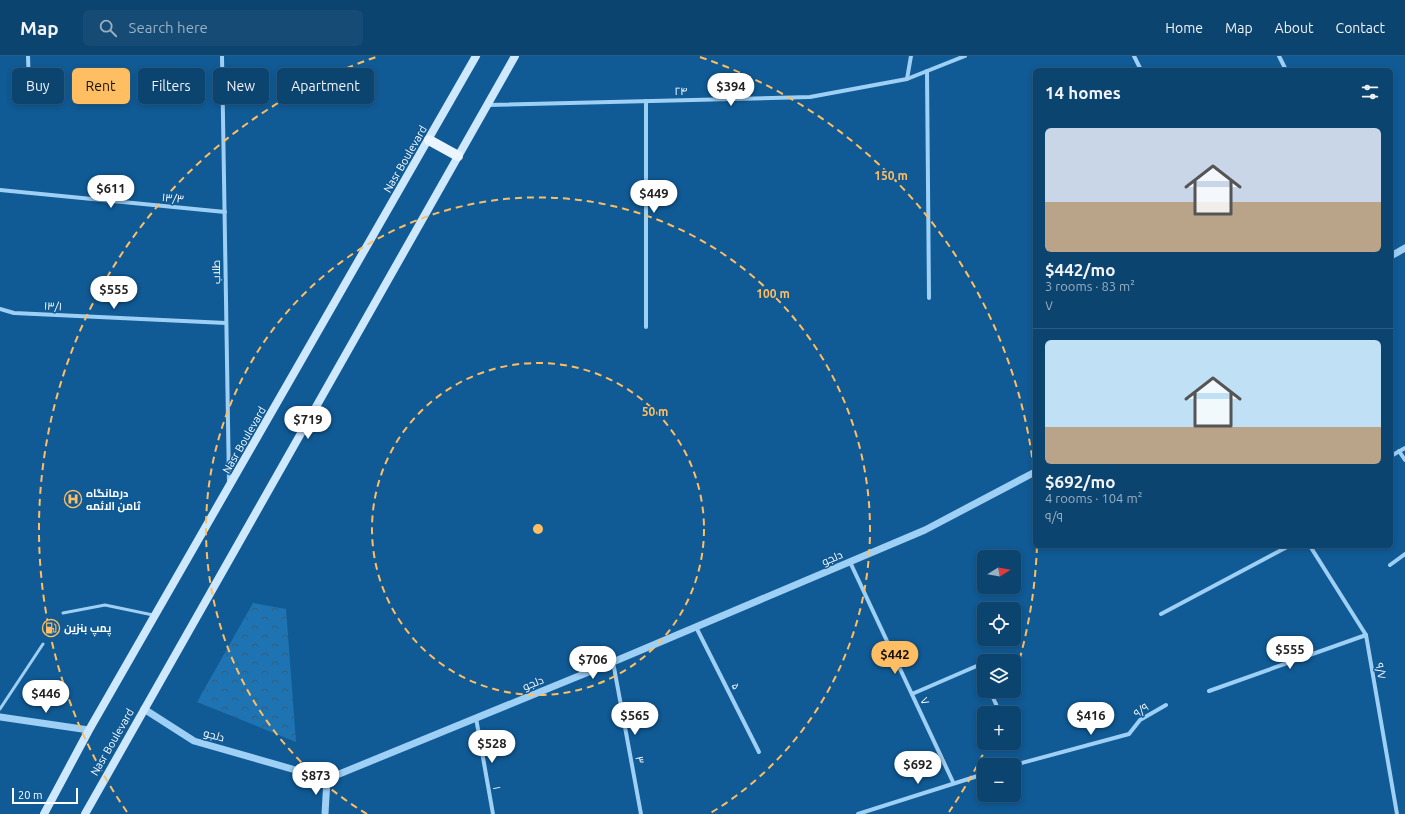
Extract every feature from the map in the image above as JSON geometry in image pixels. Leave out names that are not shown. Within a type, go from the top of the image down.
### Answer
[{"type":"main road","name":"Nasr Boulevard","points":[[44,814],[89,730],[476,56]]},
{"type":"main road","name":"Nasr Boulevard","points":[[85,814],[515,56]]},
{"type":"main road","points":[[429,140],[458,156]]},
{"type":"street","points":[[28,56],[28,68]]},
{"type":"street","name":"طلاب","points":[[222,56],[229,488]]},
{"type":"street","points":[[907,79],[911,56]]},
{"type":"street","name":"۲۴","points":[[487,105],[810,97],[907,79],[965,56]]},
{"type":"street","points":[[1134,56],[1140,68]]},
{"type":"street","points":[[1279,56],[1285,68]]},
{"type":"street","points":[[927,71],[929,298]]},
{"type":"street","points":[[646,101],[646,327]]},
{"type":"street","name":"۱۳/۳","points":[[0,190],[225,212]]},
{"type":"street","points":[[1393,255],[1405,248]]},
{"type":"street","name":"۱۳/۱","points":[[0,310],[14,313],[226,323]]},
{"type":"street","points":[[1393,455],[1405,448]]},
{"type":"street","points":[[1399,451],[1405,460]]},
{"type":"street","name":"دلجو","points":[[144,709],[194,741],[327,779],[613,662],[925,530],[1033,473]]},
{"type":"street","points":[[1161,614],[1284,548]]},
{"type":"street","name":"۹/۷","points":[[1311,548],[1366,635],[1397,814]]},
{"type":"street","points":[[1390,564],[1405,554]]},
{"type":"street","name":"۷","points":[[850,562],[953,782]]},
{"type":"street","name":"۵","points":[[696,627],[759,752]]},
{"type":"street","points":[[1209,691],[1366,635]]},
{"type":"street","name":"۳","points":[[613,662],[641,814]]},
{"type":"street","points":[[912,694],[977,665]]},
{"type":"street","name":"۹/۹","points":[[1021,763],[1129,734],[1140,720],[1166,705]]},
{"type":"street","points":[[0,717],[89,730]]},
{"type":"street","name":"۱","points":[[476,718],[493,814]]},
{"type":"street","points":[[858,814],[953,782],[977,776]]},
{"type":"street","points":[[325,814],[327,779]]},
{"type":"lane","points":[[63,613],[105,605],[155,616]]},
{"type":"lane","points":[[0,709],[43,644]]},
{"type":"green space","points":[[253,603],[286,609],[296,742],[197,702]]},
{"type":"place","name":"درمانگاه ثامن الائمه","points":[[73,499]]},
{"type":"place","name":"پمپ بنزین","points":[[51,628]]}]
